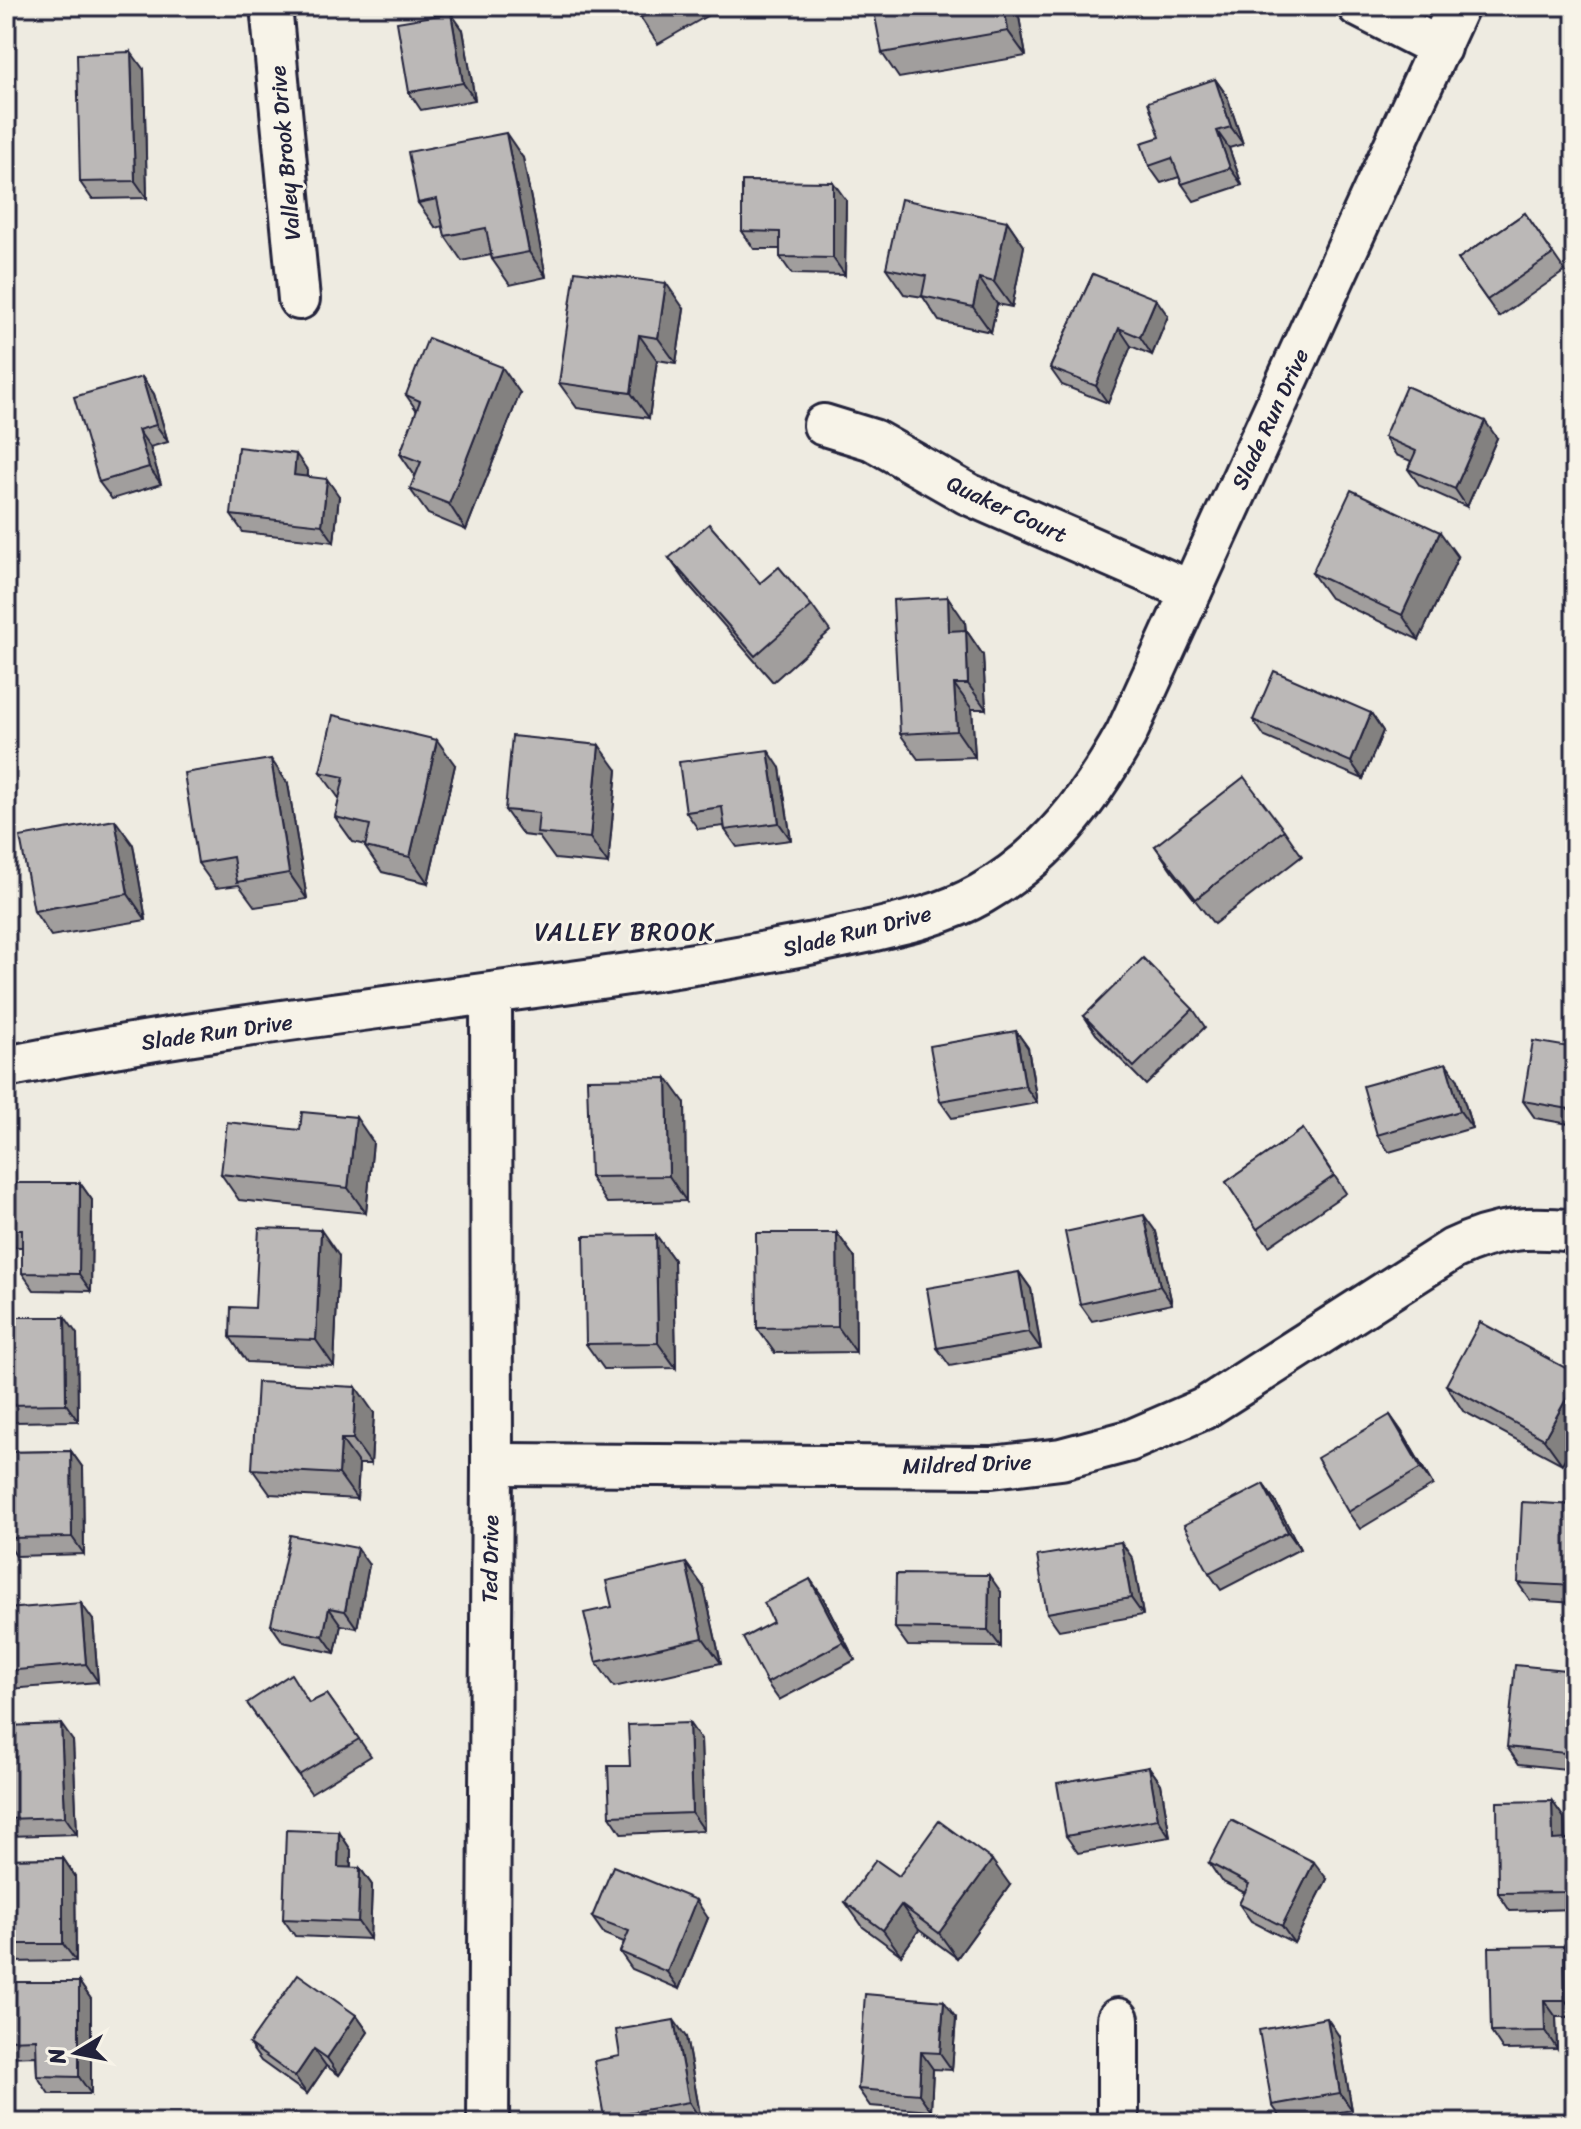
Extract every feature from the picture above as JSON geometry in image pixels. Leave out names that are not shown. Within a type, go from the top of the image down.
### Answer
[{"type":"street","name":"Valley Brook Drive","points":[[271,6],[299,299]]},
{"type":"street","points":[[1358,6],[1440,48]]},
{"type":"street","name":"Slade Run Drive","points":[[6,1067],[213,1032],[491,995],[788,950],[917,920],[980,895],[1029,862],[1076,814],[1126,734],[1458,6]]},
{"type":"street","name":"Quaker Court","points":[[824,425],[873,440],[968,494],[1191,591]]},
{"type":"street","name":"Ted Drive","points":[[488,2123],[491,995]]},
{"type":"street","name":"Mildred Drive","points":[[492,1464],[992,1467],[1061,1459],[1129,1441],[1203,1409],[1453,1249],[1479,1237],[1527,1227],[1575,1231]]},
{"type":"street","points":[[1118,2019],[1118,2123]]},
{"type":"building","points":[[633,6],[662,6],[640,18]]},
{"type":"building","points":[[873,6],[1004,6],[1008,31],[882,53]]},
{"type":"building","points":[[451,13],[463,83],[409,92],[397,22]]},
{"type":"building","points":[[131,52],[135,181],[80,182],[77,54]]},
{"type":"building","points":[[1215,79],[1231,127],[1217,131],[1230,168],[1182,184],[1172,158],[1149,166],[1141,143],[1160,137],[1148,102]]},
{"type":"building","points":[[506,133],[529,252],[492,259],[486,228],[445,236],[437,199],[418,203],[408,152]]},
{"type":"building","points":[[742,181],[833,182],[833,258],[780,257],[780,232],[742,231]]},
{"type":"building","points":[[901,199],[1007,221],[994,282],[979,278],[973,307],[922,296],[926,276],[886,268]]},
{"type":"building","points":[[1525,213],[1553,254],[1487,300],[1458,259]]},
{"type":"building","points":[[575,271],[666,283],[658,338],[639,335],[631,393],[559,383]]},
{"type":"building","points":[[1093,274],[1156,299],[1140,337],[1119,328],[1096,386],[1050,368]]},
{"type":"building","points":[[428,338],[502,367],[449,504],[410,489],[421,462],[400,454],[420,401],[406,395]]},
{"type":"building","points":[[142,377],[156,425],[138,430],[149,467],[99,482],[74,397]]},
{"type":"building","points":[[1406,386],[1485,421],[1455,489],[1408,469],[1416,451],[1384,437]]},
{"type":"building","points":[[238,447],[296,454],[294,475],[327,479],[322,525],[231,515]]},
{"type":"building","points":[[1351,490],[1440,532],[1402,615],[1312,573]]},
{"type":"building","points":[[709,524],[760,583],[779,567],[812,606],[755,656],[669,558]]},
{"type":"building","points":[[948,597],[949,631],[966,630],[968,684],[954,684],[957,731],[900,734],[893,600]]},
{"type":"building","points":[[1274,671],[1371,713],[1351,762],[1253,720]]},
{"type":"building","points":[[333,715],[437,740],[410,857],[365,847],[370,825],[335,817],[344,777],[320,772]]},
{"type":"building","points":[[512,736],[599,745],[590,838],[537,833],[539,813],[505,810]]},
{"type":"building","points":[[768,750],[779,823],[725,830],[722,807],[686,812],[679,762]]},
{"type":"building","points":[[271,759],[289,873],[237,882],[233,857],[198,863],[184,773]]},
{"type":"building","points":[[1244,777],[1284,830],[1196,899],[1155,846]]},
{"type":"building","points":[[115,820],[128,894],[34,911],[20,837]]},
{"type":"building","points":[[1143,958],[1193,1009],[1134,1067],[1084,1016]]},
{"type":"building","points":[[1016,1031],[1025,1086],[940,1101],[930,1046]]},
{"type":"building","points":[[1533,1041],[1575,1048],[1575,1110],[1523,1101]]},
{"type":"building","points":[[1446,1063],[1460,1111],[1377,1135],[1363,1086]]},
{"type":"building","points":[[667,1078],[669,1176],[590,1177],[587,1079]]},
{"type":"building","points":[[302,1112],[356,1117],[348,1188],[221,1174],[227,1122],[300,1130]]},
{"type":"building","points":[[1303,1129],[1334,1176],[1257,1229],[1226,1182]]},
{"type":"building","points":[[6,1183],[80,1183],[79,1274],[22,1273],[22,1230],[6,1230]]},
{"type":"building","points":[[1144,1215],[1160,1286],[1080,1304],[1065,1232]]},
{"type":"building","points":[[259,1228],[321,1230],[316,1340],[230,1337],[231,1307],[255,1308]]},
{"type":"building","points":[[756,1233],[837,1233],[838,1327],[757,1328]]},
{"type":"building","points":[[656,1235],[658,1343],[586,1344],[584,1236]]},
{"type":"building","points":[[1019,1272],[1029,1332],[937,1348],[927,1288]]},
{"type":"building","points":[[6,1317],[65,1317],[66,1404],[6,1405]]},
{"type":"building","points":[[1480,1322],[1575,1373],[1575,1383],[1544,1439],[1446,1385]]},
{"type":"building","points":[[257,1382],[356,1387],[353,1439],[341,1439],[339,1474],[252,1469]]},
{"type":"building","points":[[1390,1415],[1421,1468],[1348,1512],[1317,1458]]},
{"type":"building","points":[[71,1451],[72,1537],[6,1538],[6,1452]]},
{"type":"building","points":[[1263,1484],[1288,1532],[1209,1573],[1184,1525]]},
{"type":"building","points":[[1522,1502],[1575,1505],[1575,1586],[1518,1583]]},
{"type":"building","points":[[290,1535],[357,1548],[345,1611],[329,1608],[323,1636],[271,1625]]},
{"type":"building","points":[[1121,1542],[1131,1598],[1047,1613],[1037,1556]]},
{"type":"building","points":[[686,1563],[703,1638],[596,1662],[584,1613],[612,1607],[606,1581]]},
{"type":"building","points":[[896,1574],[989,1575],[988,1630],[895,1628]]},
{"type":"building","points":[[810,1579],[843,1642],[767,1683],[743,1638],[773,1622],[764,1603]]},
{"type":"building","points":[[81,1603],[86,1664],[6,1671],[6,1609]]},
{"type":"building","points":[[1515,1665],[1575,1671],[1574,1754],[1507,1747]]},
{"type":"building","points":[[291,1674],[309,1703],[327,1694],[359,1739],[299,1775],[247,1703]]},
{"type":"building","points":[[689,1723],[692,1813],[610,1816],[608,1766],[630,1766],[628,1725]]},
{"type":"building","points":[[61,1724],[65,1817],[6,1819],[6,1726]]},
{"type":"building","points":[[1149,1767],[1158,1819],[1066,1836],[1057,1783]]},
{"type":"building","points":[[1552,1801],[1553,1840],[1568,1839],[1568,1892],[1498,1893],[1497,1802]]},
{"type":"building","points":[[1231,1820],[1314,1862],[1282,1926],[1239,1904],[1249,1884],[1209,1863]]},
{"type":"building","points":[[939,1821],[992,1860],[939,1933],[901,1905],[883,1930],[845,1902],[876,1860],[899,1876]]},
{"type":"building","points":[[286,1830],[339,1832],[338,1867],[360,1868],[358,1922],[283,1919]]},
{"type":"building","points":[[63,1858],[63,1944],[6,1944],[6,1859]]},
{"type":"building","points":[[613,1866],[696,1900],[667,1972],[620,1952],[629,1931],[592,1917]]},
{"type":"building","points":[[1564,1946],[1565,2000],[1544,2000],[1545,2031],[1491,2032],[1489,1947]]},
{"type":"building","points":[[298,1974],[356,2015],[327,2058],[314,2049],[295,2077],[249,2044]]},
{"type":"building","points":[[6,1982],[79,1982],[79,2077],[37,2076],[36,2039],[6,2040]]},
{"type":"building","points":[[865,1994],[944,2001],[940,2053],[921,2052],[919,2094],[858,2089]]},
{"type":"building","points":[[1327,2018],[1340,2093],[1272,2105],[1259,2030]]},
{"type":"building","points":[[674,2020],[689,2102],[604,2117],[594,2061],[620,2056],[616,2030]]},
{"type":"district","name":"VALLEY BROOK","points":[[625,932]]}]
